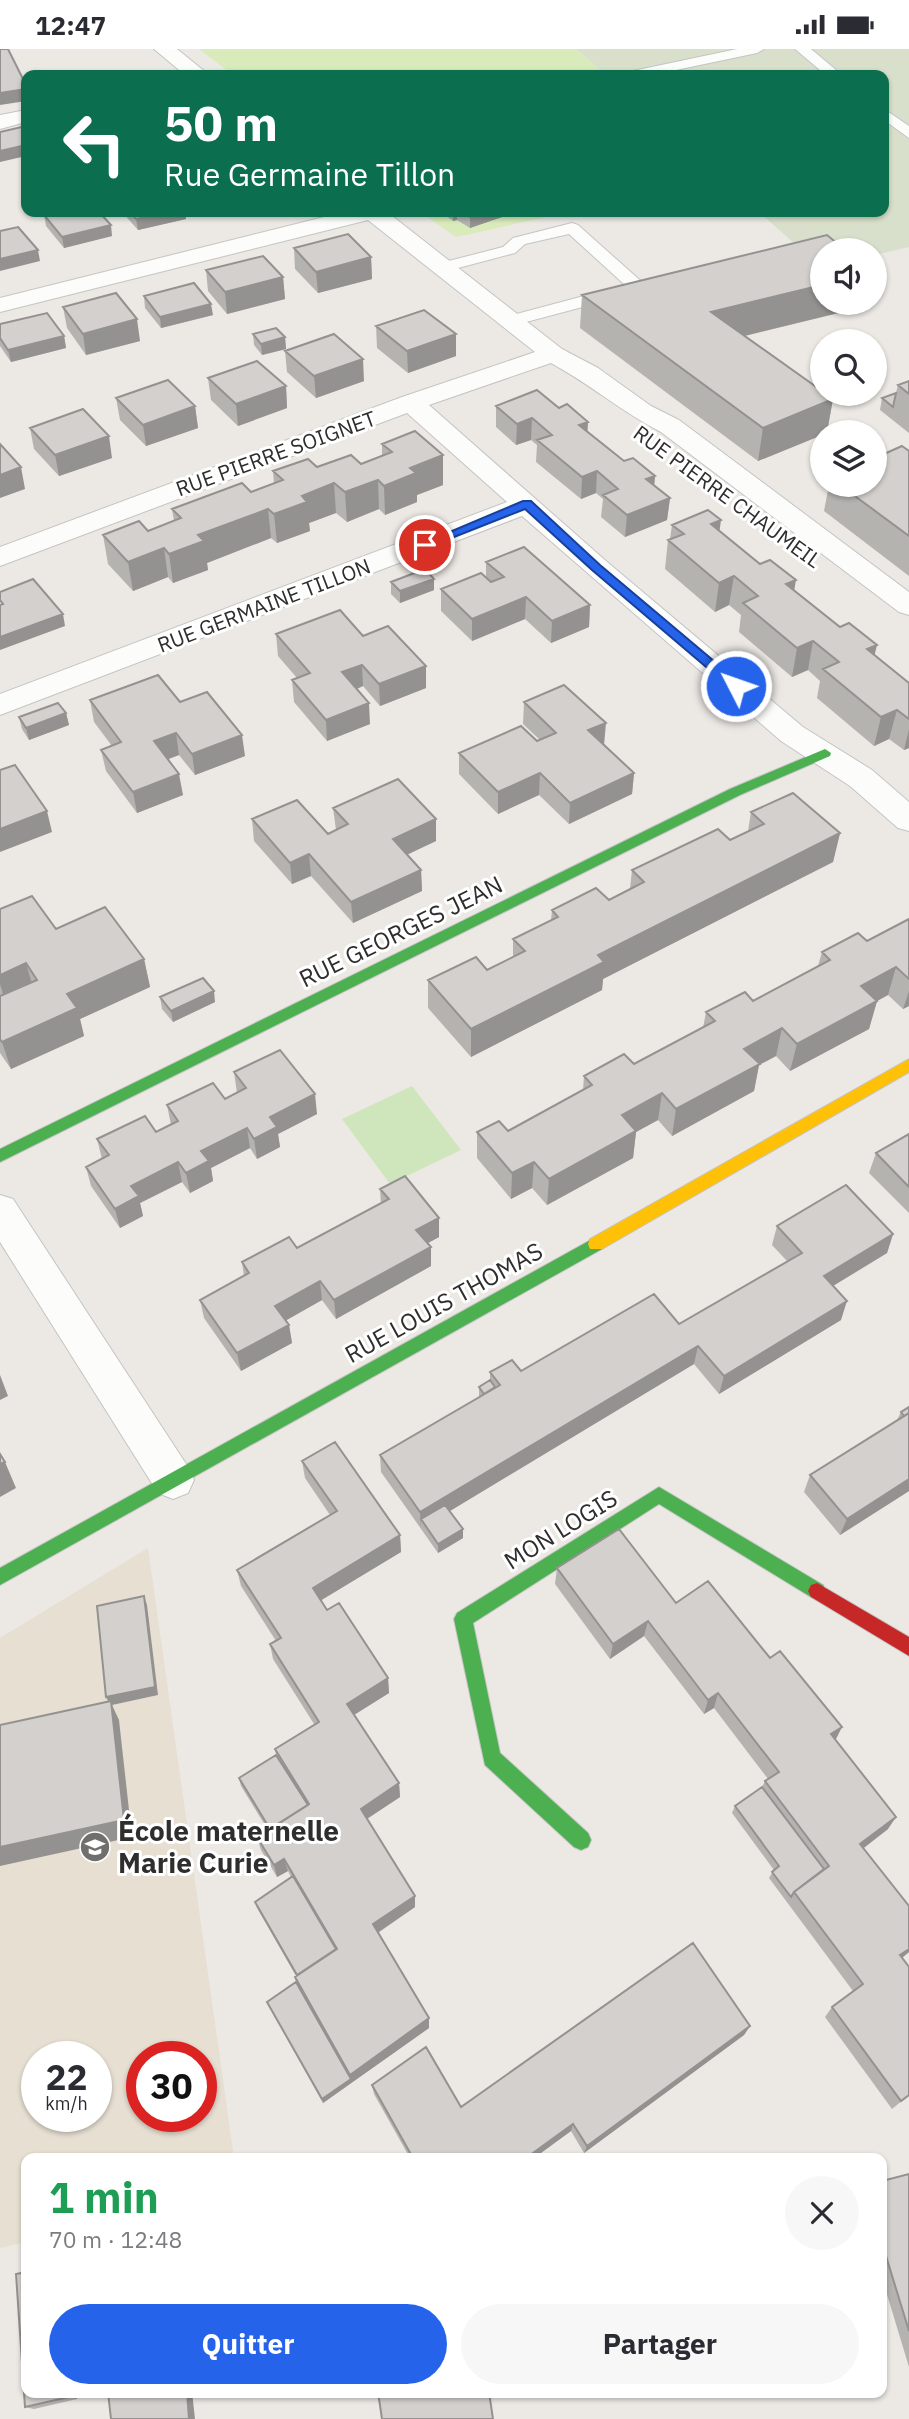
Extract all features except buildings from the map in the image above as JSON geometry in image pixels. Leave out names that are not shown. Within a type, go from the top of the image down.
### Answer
[{"type":"street","points":[[164,49],[191,70]]},
{"type":"street","points":[[0,122],[21,117]]},
{"type":"street","points":[[0,305],[352,217]]},
{"type":"street","name":"RUE PIERRE CHAUMEIL","points":[[378,217],[553,354],[589,373],[642,412],[670,426],[909,606]]},
{"type":"street","name":"RUE PIERRE CHAUMEIL","points":[[553,354],[563,374],[672,459],[728,494],[909,634]]},
{"type":"street","name":"RUE PIERRE SOIGNET","points":[[0,557],[411,403],[553,354]]},
{"type":"street","points":[[411,403],[596,567],[792,734],[861,778],[909,820]]},
{"type":"street","name":"RUE GERMAINE TILLON","points":[[0,705],[527,504]]},
{"type":"street","name":"RUE GEORGES JEAN","points":[[0,1156],[722,798],[825,753]]},
{"type":"street","name":"RUE LOUIS THOMAS","points":[[0,1577],[525,1285],[909,1065]]},
{"type":"street","points":[[0,1210],[173,1480]]},
{"type":"street","name":"MON LOGIS","points":[[581,1840],[492,1758],[463,1619],[659,1495],[909,1647]]},
{"type":"lane","points":[[658,70],[757,49]]},
{"type":"lane","points":[[802,49],[829,70]]},
{"type":"lane","points":[[893,120],[909,133]]},
{"type":"lane","points":[[443,267],[509,250],[519,241],[572,227],[637,287],[511,321]]},
{"type":"shaded area","name":"École maternelle Marie Curie","points":[[148,1548],[233,2153],[21,2153],[21,2243],[0,2248],[0,1638]]},
{"type":"green space","points":[[199,49],[576,49],[600,70],[226,70]]},
{"type":"green space","points":[[576,49],[909,49],[909,247],[887,252],[887,238],[810,238],[810,257],[765,217],[889,217],[889,70],[600,70]]},
{"type":"green space","points":[[427,217],[547,217],[456,237]]},
{"type":"green space","points":[[412,1086],[461,1150],[390,1184],[342,1119]]},
{"type":"traffic: fast","points":[[0,1156],[735,792],[825,753]]},
{"type":"traffic: fast","points":[[0,1577],[596,1244]]},
{"type":"traffic: fast","points":[[581,1840],[492,1758],[463,1619],[659,1495],[817,1591]]},
{"type":"traffic: slow","points":[[596,1244],[909,1065]]},
{"type":"traffic: jam","points":[[817,1591],[909,1647]]},
{"type":"place","name":"École maternelle Marie Curie","points":[[95,1847]]},
{"type":"route","points":[[425,545],[527,504],[596,567],[736,686]]}]
